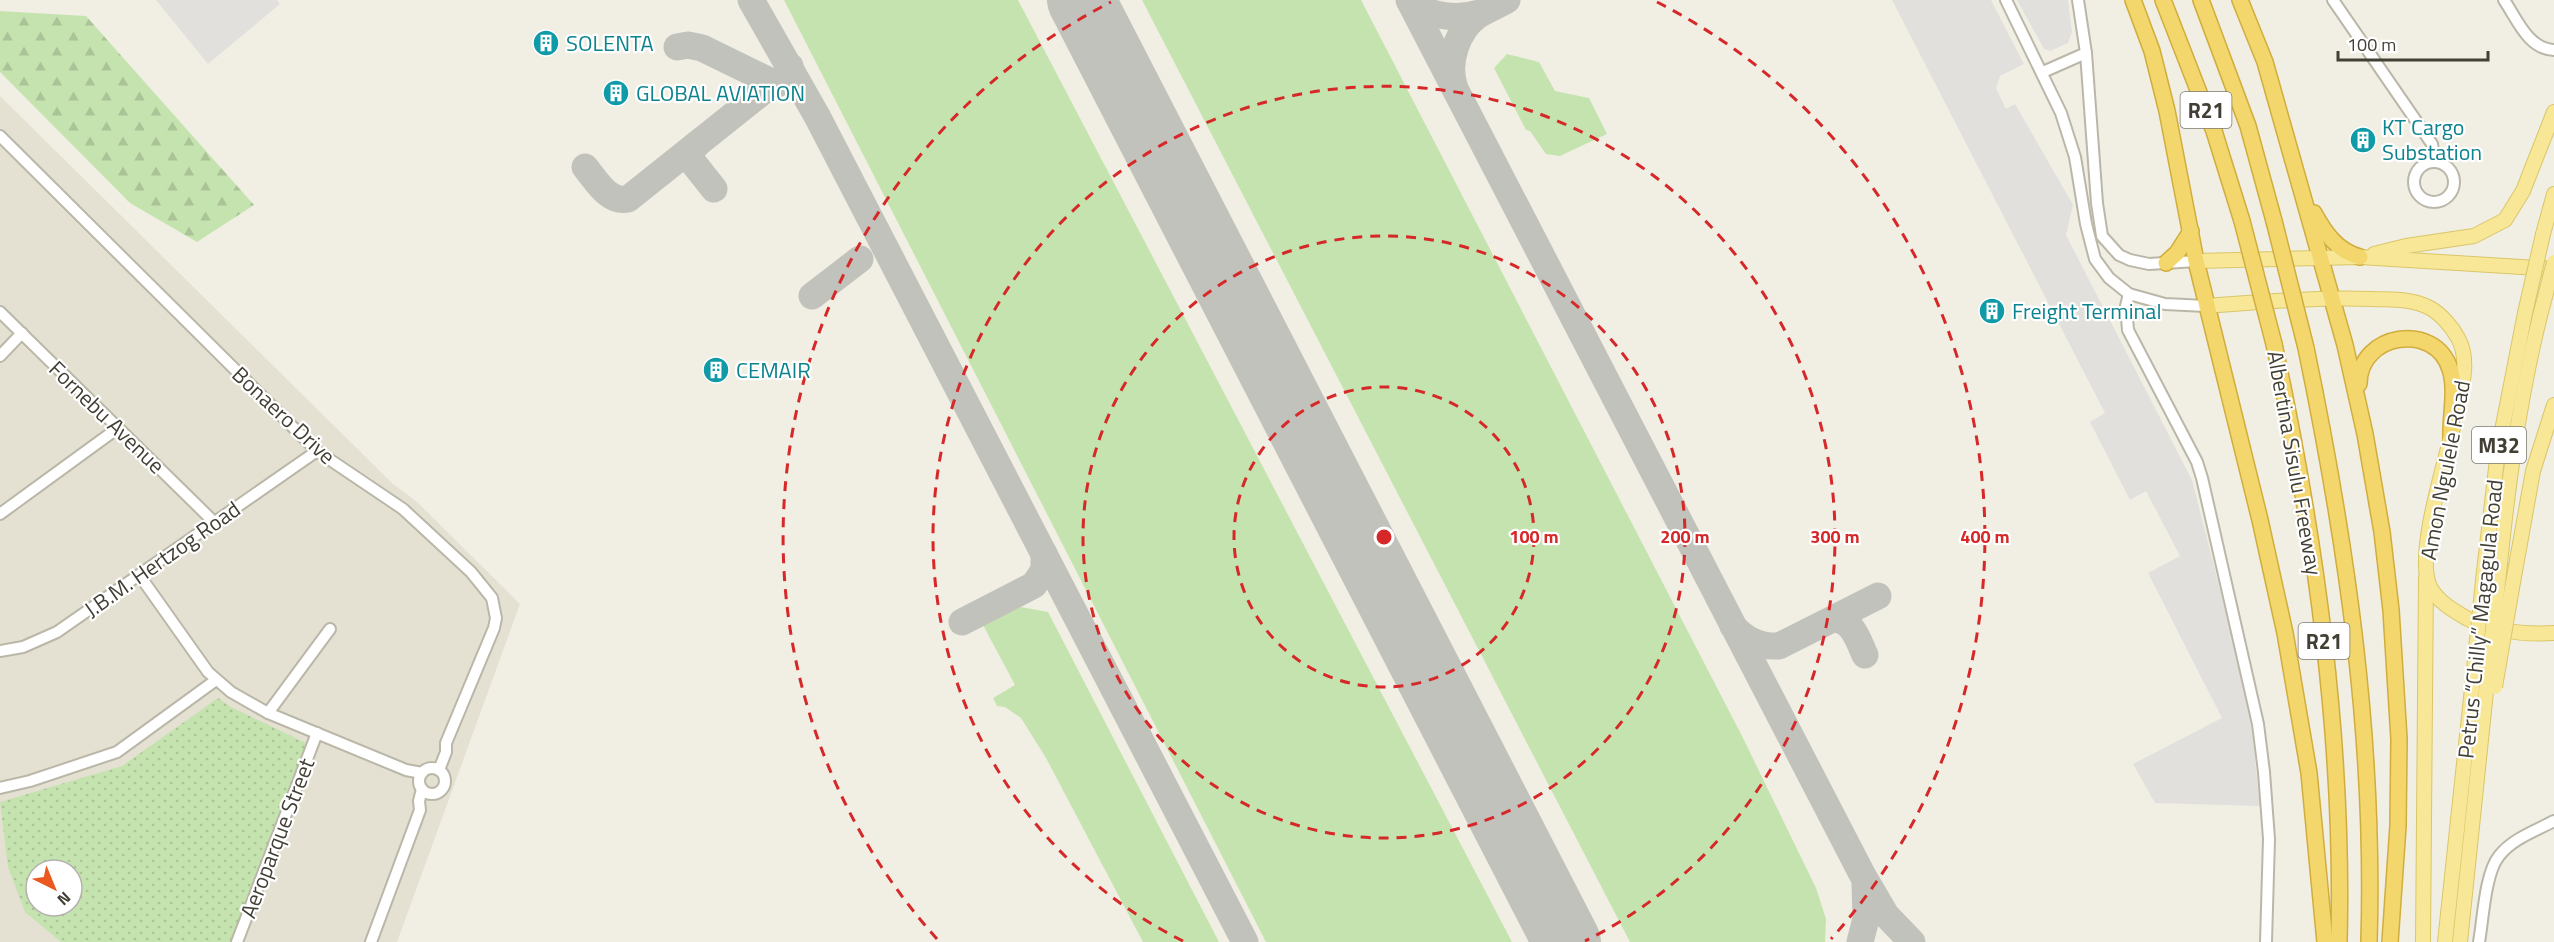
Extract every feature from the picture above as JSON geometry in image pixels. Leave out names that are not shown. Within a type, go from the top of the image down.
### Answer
[{"type":"highway","points":[[2133,0],[2152,51],[2167,111],[2206,306],[2260,520],[2285,633],[2309,773],[2325,942]]},
{"type":"highway","name":"Albertina Sisulu Freeway","points":[[2163,0],[2214,131],[2242,221],[2274,344],[2296,446],[2322,619],[2332,726],[2338,826],[2339,942]]},
{"type":"highway","name":"Albertina Sisulu Freeway","points":[[2201,0],[2248,126],[2274,221],[2306,348],[2341,531],[2365,729],[2371,883],[2369,942]]},
{"type":"highway","points":[[2240,0],[2265,62],[2346,345],[2365,434],[2382,532],[2397,686],[2398,826],[2390,942]]},
{"type":"highway","points":[[2305,197],[2322,228],[2335,244],[2349,254],[2360,258]]},
{"type":"highway","points":[[2166,263],[2177,253],[2191,231]]},
{"type":"highway","points":[[2365,434],[2359,383],[2361,366],[2370,353],[2377,348],[2405,338],[2427,343],[2436,348],[2450,368],[2453,394],[2451,438]]},
{"type":"main road","points":[[2360,258],[2406,246],[2474,236],[2505,220],[2523,191],[2554,112]]},
{"type":"main road","name":"Petrus “Chilly” Magagula Road","points":[[2460,942],[2485,683],[2483,580],[2498,451],[2542,234],[2554,194]]},
{"type":"main road","points":[[2196,261],[2360,258],[2554,269]]},
{"type":"main road","name":"Petrus “Chilly” Magagula Road","points":[[2445,942],[2485,683],[2511,462],[2525,376],[2554,262]]},
{"type":"main road","points":[[2488,264],[2554,284]]},
{"type":"main road","name":"Amon Ngulele Road","points":[[2206,306],[2332,298],[2408,300],[2430,308],[2446,321],[2459,339],[2464,359],[2464,380],[2427,540],[2426,570],[2430,586],[2452,610],[2476,622],[2511,633],[2554,633]]},
{"type":"main road","points":[[2485,683],[2512,588],[2533,471],[2554,405]]},
{"type":"main road","points":[[2423,942],[2426,570]]},
{"type":"street","points":[[2006,0],[2061,113],[2075,157],[2094,259],[2109,278],[2129,294],[2165,304],[2206,306]]},
{"type":"street","points":[[2078,0],[2086,53],[2097,203],[2102,236],[2119,255],[2149,264],[2196,261]]},
{"type":"street","points":[[2333,0],[2432,144],[2435,162]]},
{"type":"street","points":[[2504,0],[2533,43],[2545,49],[2554,50]]},
{"type":"street","points":[[2043,72],[2086,53]]},
{"type":"street","name":"Bonaero Drive","points":[[0,136],[317,451],[403,509],[471,572],[492,598],[496,618],[494,628],[447,743],[440,748],[428,779],[420,810],[371,942]]},
{"type":"street","points":[[2129,294],[2126,306],[2128,330],[2197,462],[2202,478],[2250,684],[2258,724],[2267,809],[2269,876],[2266,942]]},
{"type":"street","name":"Fornebu Avenue","points":[[0,312],[214,522]]},
{"type":"street","points":[[0,356],[22,333]]},
{"type":"street","points":[[0,513],[118,428]]},
{"type":"street","name":"J.B.M. Hertzog Road","points":[[0,651],[22,647],[57,632],[317,451]]},
{"type":"street","points":[[140,576],[216,680],[268,713],[406,770],[412,777],[428,779]]},
{"type":"street","points":[[268,713],[330,629]]},
{"type":"street","points":[[0,788],[30,782],[117,752],[216,680]]},
{"type":"street","name":"Aeroparque Street","points":[[237,942],[317,734]]},
{"type":"street","points":[[2479,942],[2492,868],[2497,857],[2514,842],[2554,822]]},
{"type":"shaded area","points":[[156,0],[277,0],[280,4],[208,64]]},
{"type":"shaded area","points":[[1892,0],[1991,0],[2024,64],[2000,76],[1996,88],[2006,109],[2015,104],[2073,205],[2066,235],[2192,480],[2238,660],[2252,730],[2260,806],[2155,803],[2133,764],[2222,718],[2148,573],[2180,556],[2146,491],[2130,500],[2090,422],[2105,413]]},
{"type":"shaded area","points":[[2017,0],[2068,0],[2072,32],[2068,43],[2050,51],[2044,49]]},
{"type":"shaded area","points":[[0,96],[393,484],[416,501],[520,604],[397,942],[0,942]]},
{"type":"green space","points":[[784,0],[1018,0],[1512,942],[1266,942]]},
{"type":"green space","points":[[1142,0],[1361,0],[1742,736],[1816,888],[1826,919],[1825,942],[1630,942]]},
{"type":"green space","points":[[0,11],[86,16],[254,205],[197,242],[130,203],[0,72]]},
{"type":"green space","points":[[1507,54],[1539,62],[1555,91],[1589,98],[1607,134],[1560,156],[1546,154],[1530,131],[1526,130],[1494,68]]},
{"type":"green space","points":[[1021,607],[1048,612],[1219,942],[1143,942],[1046,758],[1021,718],[1005,707],[997,706],[993,698],[1015,685],[983,625]]},
{"type":"green space","points":[[218,698],[231,707],[308,744],[230,942],[61,942],[32,918],[84,918],[84,858],[24,858],[24,909],[8,867],[0,802],[122,766]]},
{"type":"taxiway","points":[[751,0],[817,116],[1245,942]]},
{"type":"taxiway","points":[[1409,0],[1862,874],[1886,915],[1912,942]]},
{"type":"taxiway","points":[[1411,0],[1427,11],[1446,16],[1466,16],[1485,11]]},
{"type":"taxiway","points":[[1454,85],[1453,57],[1459,38],[1477,16],[1507,0]]},
{"type":"taxiway","points":[[677,47],[688,45],[702,48],[776,84]]},
{"type":"taxiway","points":[[585,167],[598,184],[614,198],[628,199],[766,89],[786,79],[789,76],[790,66]]},
{"type":"taxiway","points":[[697,144],[691,152],[691,160],[714,189]]},
{"type":"taxiway","points":[[812,296],[860,259]]},
{"type":"taxiway","points":[[962,622],[1034,585],[1044,570],[1044,554]]},
{"type":"taxiway","points":[[1733,626],[1754,642],[1779,646],[1878,596]]},
{"type":"taxiway","points":[[1834,619],[1841,620],[1850,627],[1865,655]]},
{"type":"taxiway","points":[[1860,942],[1866,919],[1865,884]]},
{"type":"runway","points":[[1081,0],[1567,942]]},
{"type":"place","name":"SOLENTA","points":[[546,43]]},
{"type":"place","name":"GLOBAL AVIATION","points":[[616,93]]},
{"type":"place","name":"KT Cargo Substation","points":[[2363,140]]},
{"type":"place","name":"Freight Terminal","points":[[1992,311]]},
{"type":"place","name":"CEMAIR","points":[[716,370]]}]
